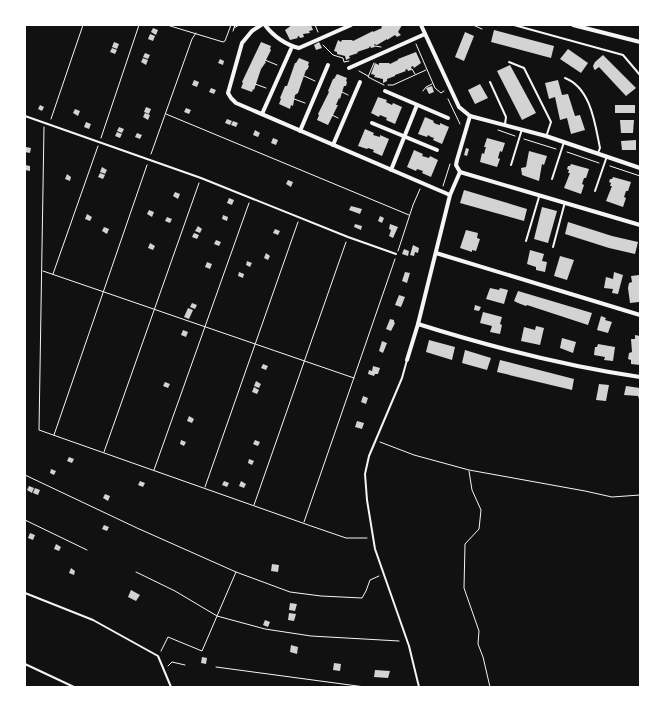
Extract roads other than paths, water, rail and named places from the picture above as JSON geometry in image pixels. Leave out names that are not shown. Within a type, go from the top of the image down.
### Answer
[{"type":"street","points":[[351,25],[299,48],[273,35],[263,25],[252,32],[242,43],[228,93],[236,103],[450,195]]},
{"type":"street","points":[[421,25],[459,107],[470,116],[546,136],[640,168]]},
{"type":"street","points":[[573,25],[640,42]]},
{"type":"street","points":[[351,67],[425,34]]},
{"type":"street","points":[[262,114],[291,49]]},
{"type":"street","points":[[300,131],[328,65]]},
{"type":"street","points":[[332,145],[360,82]]},
{"type":"street","points":[[385,91],[448,118]]},
{"type":"street","points":[[391,170],[417,105]]},
{"type":"street","points":[[470,116],[456,165],[460,172],[640,225]]},
{"type":"street","points":[[372,123],[437,150]]},
{"type":"street","points":[[408,360],[450,195],[460,172]]},
{"type":"street","points":[[436,253],[640,315]]},
{"type":"street","points":[[418,324],[554,361],[640,377]]},
{"type":"lane","points":[[514,25],[623,55],[640,75]]},
{"type":"lane","points":[[509,62],[524,68],[551,122],[546,136]]},
{"type":"lane","points":[[564,78],[574,81],[591,108],[600,148],[598,153]]},
{"type":"lane","points":[[490,82],[506,117],[505,124]]},
{"type":"lane","points":[[25,116],[201,178],[299,218],[396,254]]},
{"type":"lane","points":[[511,165],[522,129]]},
{"type":"lane","points":[[552,179],[564,142]]},
{"type":"lane","points":[[596,191],[606,156]]},
{"type":"lane","points":[[526,241],[539,195]]},
{"type":"lane","points":[[553,248],[565,202]]},
{"type":"lane","points":[[408,360],[369,456],[365,474],[372,537],[409,646],[419,687]]},
{"type":"lane","points":[[25,593],[92,620],[158,656],[171,687]]},
{"type":"lane","points":[[25,664],[74,687]]}]
